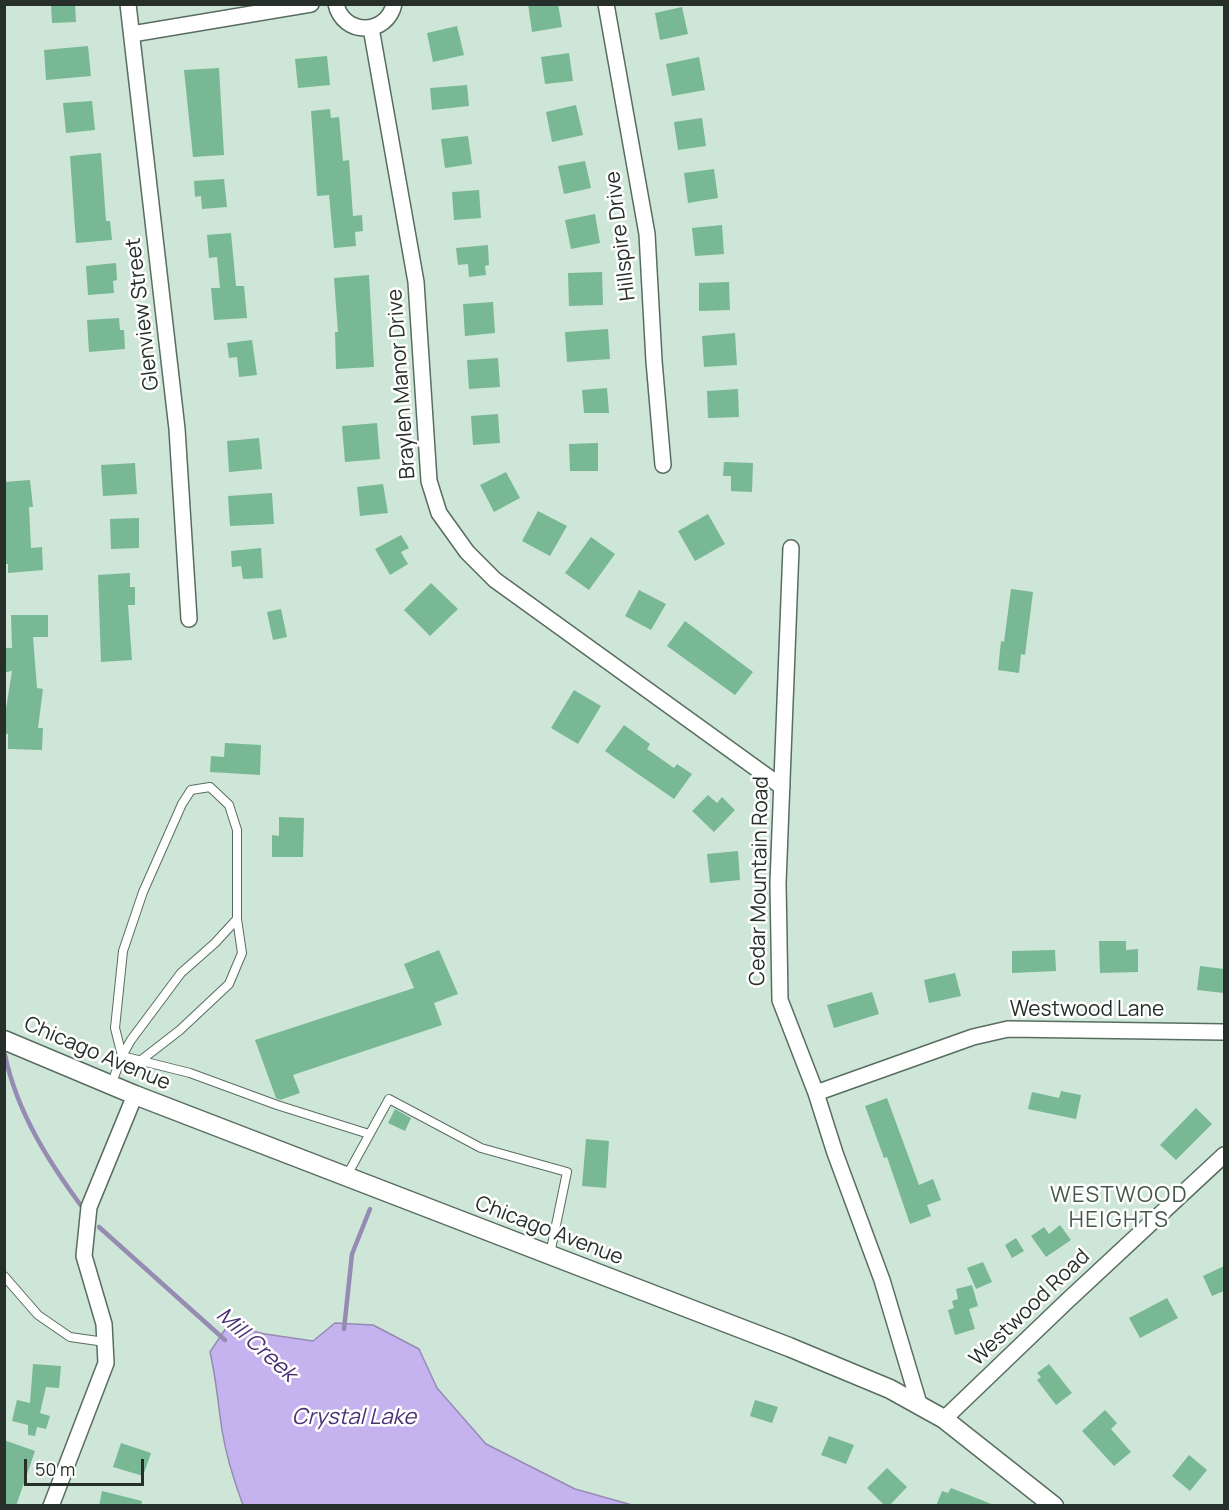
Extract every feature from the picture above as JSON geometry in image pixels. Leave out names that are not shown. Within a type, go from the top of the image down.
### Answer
[{"type":"street","name":"Glenview Street","points":[[128,4],[177,429],[189,619]]},
{"type":"street","points":[[132,34],[311,4]]},
{"type":"street","points":[[336,4],[347,23],[362,29],[380,25],[388,18],[394,4]]},
{"type":"street","name":"Hillspire Drive","points":[[606,4],[647,234],[663,465]]},
{"type":"street","name":"Braylen Manor Drive","points":[[371,28],[416,282],[429,481],[439,513],[467,552],[495,580],[782,788]]},
{"type":"street","name":"Cedar Mountain Road","points":[[791,548],[778,883],[780,1000],[816,1093],[835,1153],[882,1280],[920,1407]]},
{"type":"street","name":"Westwood Lane","points":[[816,1093],[973,1037],[1008,1029],[1224,1032]]},
{"type":"street","name":"Chicago Avenue","points":[[4,1040],[135,1095],[809,1355],[890,1389],[944,1419],[1054,1506]]},
{"type":"street","points":[[51,1506],[106,1363],[104,1324],[84,1256],[89,1207],[135,1095]]},
{"type":"street","name":"Westwood Road","points":[[944,1419],[1224,1155]]},
{"type":"lane","points":[[122,1056],[115,1028],[123,951],[143,892],[182,804],[191,790],[210,787],[229,806],[237,830],[237,919],[242,953],[229,984],[180,1030],[140,1061]]},
{"type":"lane","points":[[111,1085],[131,1040],[181,973],[215,943],[237,919]]},
{"type":"lane","points":[[122,1056],[190,1073],[277,1105],[369,1134]]},
{"type":"lane","points":[[346,1177],[389,1099],[481,1148],[567,1172],[550,1255]]},
{"type":"lane","points":[[4,1275],[38,1315],[70,1336],[105,1342]]},
{"type":"water","name":"Crystal Lake","points":[[335,1323],[373,1325],[419,1349],[437,1388],[486,1444],[575,1489],[632,1505],[243,1505],[226,1449],[210,1352],[228,1325],[265,1334],[313,1341]]},
{"type":"building","points":[[51,4],[75,4],[76,22],[52,23]]},
{"type":"building","points":[[528,4],[558,4],[562,27],[532,32]]},
{"type":"building","points":[[682,7],[688,34],[660,40],[655,13]]},
{"type":"building","points":[[457,26],[464,55],[433,62],[427,33]]},
{"type":"building","points":[[88,46],[91,76],[46,80],[44,50]]},
{"type":"building","points":[[569,53],[573,81],[545,84],[541,57]]},
{"type":"building","points":[[327,56],[330,85],[298,88],[295,59]]},
{"type":"building","points":[[699,57],[705,90],[672,96],[666,64]]},
{"type":"building","points":[[219,68],[224,155],[193,157],[184,70]]},
{"type":"building","points":[[467,85],[469,106],[432,110],[430,88]]},
{"type":"building","points":[[92,101],[95,130],[66,133],[63,103]]},
{"type":"building","points":[[576,105],[583,135],[552,142],[546,112]]},
{"type":"building","points":[[330,109],[331,118],[339,117],[343,161],[349,160],[353,216],[362,215],[363,231],[355,232],[356,246],[334,248],[329,195],[317,196],[311,111]]},
{"type":"building","points":[[702,118],[706,146],[678,150],[674,122]]},
{"type":"building","points":[[468,136],[472,164],[445,168],[441,139]]},
{"type":"building","points":[[101,153],[106,221],[110,221],[112,240],[76,243],[70,156]]},
{"type":"building","points":[[585,161],[591,188],[564,194],[558,166]]},
{"type":"building","points":[[714,169],[718,198],[688,203],[684,173]]},
{"type":"building","points":[[224,179],[227,207],[202,209],[201,196],[195,197],[194,181]]},
{"type":"building","points":[[479,190],[481,218],[454,220],[452,192]]},
{"type":"building","points":[[595,214],[600,243],[571,249],[565,220]]},
{"type":"building","points":[[722,225],[724,254],[695,256],[692,228]]},
{"type":"building","points":[[231,233],[236,286],[244,286],[247,318],[214,320],[211,288],[220,288],[217,257],[209,258],[207,235]]},
{"type":"building","points":[[488,245],[489,265],[485,266],[486,275],[469,277],[468,264],[458,265],[456,248]]},
{"type":"building","points":[[116,263],[117,280],[113,281],[114,293],[88,295],[86,266]]},
{"type":"building","points":[[602,272],[603,305],[569,306],[568,273]]},
{"type":"building","points":[[369,275],[374,367],[336,369],[335,332],[338,332],[334,278]]},
{"type":"building","points":[[729,282],[730,310],[699,311],[699,283]]},
{"type":"building","points":[[493,302],[495,333],[465,336],[463,304]]},
{"type":"building","points":[[119,318],[120,330],[124,330],[125,349],[89,352],[87,320]]},
{"type":"building","points":[[608,329],[610,359],[567,362],[565,332]]},
{"type":"building","points":[[735,333],[737,365],[704,367],[702,336]]},
{"type":"building","points":[[252,340],[257,375],[239,377],[237,357],[229,358],[227,343]]},
{"type":"building","points":[[498,358],[500,387],[469,389],[467,360]]},
{"type":"building","points":[[607,388],[609,413],[584,413],[582,390]]},
{"type":"building","points":[[738,389],[739,417],[708,418],[707,391]]},
{"type":"building","points":[[498,414],[500,443],[473,445],[471,416]]},
{"type":"building","points":[[377,423],[380,459],[345,462],[342,426]]},
{"type":"building","points":[[259,438],[262,469],[229,472],[227,441]]},
{"type":"building","points":[[598,443],[598,471],[570,471],[569,444]]},
{"type":"building","points":[[724,462],[753,463],[752,492],[731,491],[731,476],[723,476]]},
{"type":"building","points":[[135,463],[137,494],[103,496],[101,465]]},
{"type":"building","points":[[506,472],[520,498],[494,512],[480,485]]},
{"type":"building","points":[[30,480],[33,507],[29,507],[31,548],[42,547],[43,570],[8,573],[8,564],[4,564],[4,482]]},
{"type":"building","points":[[383,484],[388,513],[360,516],[357,487]]},
{"type":"building","points":[[272,493],[274,524],[230,526],[228,496]]},
{"type":"building","points":[[538,511],[567,526],[550,556],[522,541]]},
{"type":"building","points":[[708,514],[725,544],[695,561],[678,531]]},
{"type":"building","points":[[139,518],[139,548],[111,549],[110,519]]},
{"type":"building","points":[[401,535],[409,548],[401,552],[408,564],[390,575],[375,549]]},
{"type":"building","points":[[591,537],[615,554],[589,590],[565,573]]},
{"type":"building","points":[[261,548],[263,578],[243,579],[241,566],[232,567],[231,551]]},
{"type":"building","points":[[130,573],[130,587],[135,587],[135,605],[128,605],[132,660],[101,662],[98,575]]},
{"type":"building","points":[[431,583],[458,609],[430,636],[404,610]]},
{"type":"building","points":[[1011,589],[1033,592],[1025,655],[1021,654],[1019,673],[998,670]]},
{"type":"building","points":[[639,590],[666,604],[651,630],[625,616]]},
{"type":"building","points":[[281,609],[287,637],[273,640],[267,612]]},
{"type":"building","points":[[11,615],[48,615],[48,637],[33,637],[37,688],[43,689],[38,728],[43,728],[42,750],[8,749],[8,734],[4,734],[12,671],[6,672],[5,648],[12,648]]},
{"type":"building","points":[[685,621],[753,672],[735,695],[667,646]]},
{"type":"building","points":[[574,690],[601,706],[578,744],[551,728]]},
{"type":"building","points":[[624,725],[650,744],[647,749],[674,768],[677,764],[692,774],[674,799],[605,751]]},
{"type":"building","points":[[225,743],[261,745],[260,775],[210,772],[211,756],[224,757]]},
{"type":"building","points":[[708,795],[717,803],[722,797],[735,810],[714,832],[692,811]]},
{"type":"building","points":[[279,817],[304,818],[303,857],[272,857],[272,835],[279,836]]},
{"type":"building","points":[[738,851],[740,880],[710,883],[707,854]]},
{"type":"building","points":[[1099,941],[1126,941],[1126,950],[1138,949],[1138,972],[1100,973]]},
{"type":"building","points":[[439,950],[458,994],[434,1003],[442,1025],[293,1075],[300,1093],[280,1100],[276,1098],[255,1040],[414,988],[404,964]]},
{"type":"building","points":[[1055,950],[1056,971],[1012,973],[1012,951]]},
{"type":"building","points":[[1200,966],[1224,969],[1224,993],[1197,990]]},
{"type":"building","points":[[955,973],[961,996],[929,1003],[924,980]]},
{"type":"building","points":[[872,992],[879,1014],[834,1028],[827,1005]]},
{"type":"building","points":[[1061,1091],[1081,1095],[1076,1119],[1028,1109],[1032,1092],[1059,1098]]},
{"type":"building","points":[[887,1098],[919,1185],[933,1179],[941,1200],[927,1205],[931,1216],[910,1224],[887,1157],[884,1158],[865,1106]]},
{"type":"building","points":[[1196,1108],[1212,1124],[1176,1160],[1160,1145]]},
{"type":"building","points":[[395,1109],[411,1118],[405,1131],[388,1123]]},
{"type":"building","points":[[586,1139],[609,1141],[606,1188],[582,1186]]},
{"type":"building","points":[[1060,1225],[1071,1240],[1046,1257],[1031,1236],[1044,1227],[1049,1234]]},
{"type":"building","points":[[1016,1238],[1024,1251],[1012,1258],[1005,1245]]},
{"type":"building","points":[[983,1262],[992,1282],[976,1289],[967,1268]]},
{"type":"building","points":[[1224,1266],[1224,1291],[1212,1296],[1203,1276]]},
{"type":"building","points":[[972,1285],[978,1306],[969,1309],[975,1329],[955,1335],[948,1310],[954,1308],[952,1301],[958,1299],[956,1289]]},
{"type":"building","points":[[1167,1298],[1178,1318],[1140,1338],[1129,1318]]},
{"type":"building","points":[[33,1364],[61,1366],[59,1388],[46,1387],[40,1413],[50,1416],[46,1429],[37,1427],[35,1436],[28,1435],[28,1425],[12,1421],[17,1400],[30,1403]]},
{"type":"building","points":[[1049,1364],[1072,1393],[1056,1405],[1037,1380],[1041,1377],[1037,1373]]},
{"type":"building","points":[[755,1400],[778,1407],[772,1423],[750,1416]]},
{"type":"building","points":[[1105,1410],[1117,1423],[1111,1429],[1131,1452],[1114,1466],[1082,1431]]},
{"type":"building","points":[[829,1436],[854,1445],[846,1464],[821,1455]]},
{"type":"building","points":[[4,1440],[35,1451],[16,1506],[4,1506]]},
{"type":"building","points":[[121,1443],[151,1453],[143,1476],[113,1467]]},
{"type":"building","points":[[1189,1455],[1207,1470],[1190,1491],[1172,1476]]},
{"type":"building","points":[[887,1468],[907,1487],[889,1506],[885,1506],[867,1488]]},
{"type":"building","points":[[951,1488],[994,1506],[936,1506],[942,1491],[948,1493]]},
{"type":"building","points":[[102,1491],[142,1501],[141,1506],[99,1506]]},
{"type":"waterway","name":"Mill Creek","points":[[5,1055],[10,1076],[36,1137],[59,1175],[85,1211]]},
{"type":"waterway","points":[[344,1329],[352,1254],[370,1209]]},
{"type":"waterway","name":"Mill Creek","points":[[99,1227],[225,1340]]},
{"type":"district","name":"WESTWOOD HEIGHTS","points":[[1119,1208]]}]
